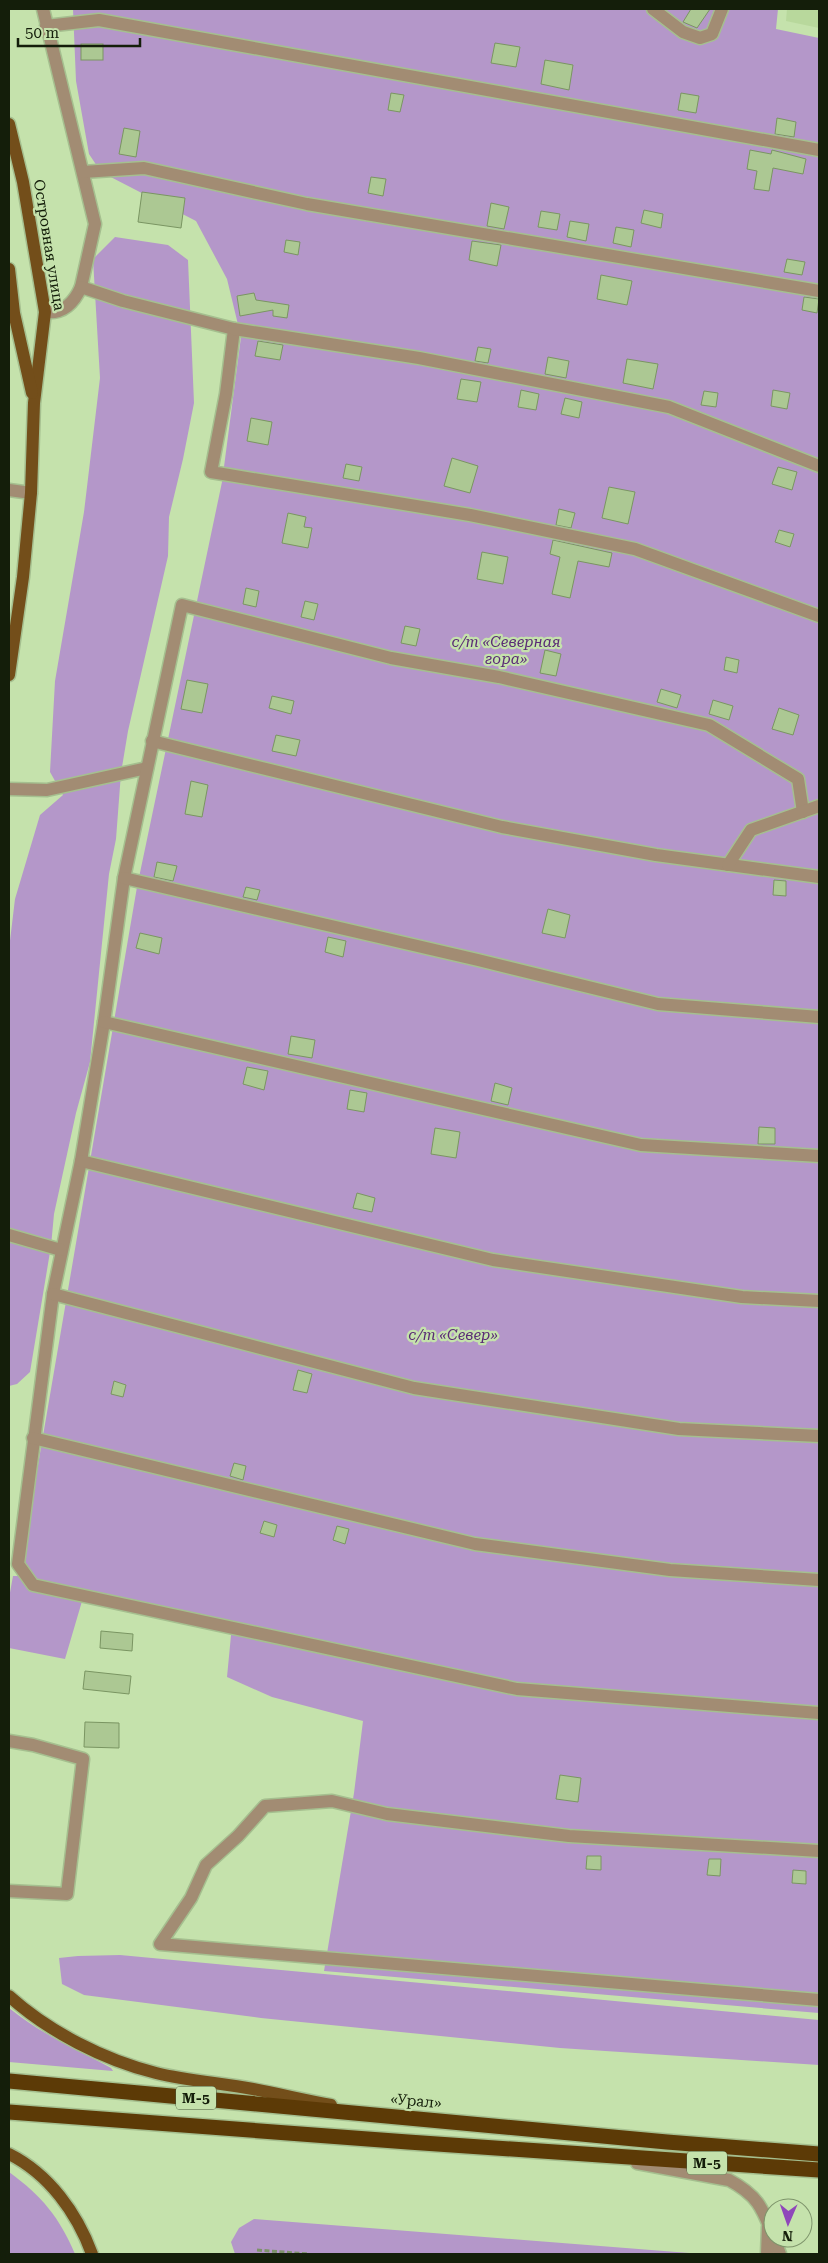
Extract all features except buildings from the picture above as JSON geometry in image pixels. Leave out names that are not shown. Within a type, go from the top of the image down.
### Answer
[{"type":"highway","name":"«Урал»","points":[[9,2081],[667,2142],[819,2154]]},
{"type":"highway","name":"М-5","points":[[9,2112],[596,2156],[819,2170]]},
{"type":"main road","name":"Островная улица","points":[[9,124],[23,182],[45,312],[34,403],[31,493],[23,577],[9,675]]},
{"type":"main road","name":"Островная улица","points":[[9,269],[14,312],[34,403]]},
{"type":"main road","points":[[9,1996],[41,2021],[79,2043],[116,2060],[154,2072],[218,2085],[252,2089],[383,2116]]},
{"type":"main road","points":[[9,2119],[89,2118]]},
{"type":"main road","points":[[9,2154],[28,2165],[56,2190],[78,2222],[92,2254]]},
{"type":"street","points":[[43,9],[95,224],[82,287],[75,301],[56,313],[45,312]]},
{"type":"street","points":[[653,9],[683,32],[700,38],[712,34],[722,9]]},
{"type":"street","points":[[46,26],[99,20],[819,150]]},
{"type":"street","points":[[83,172],[144,168],[307,204],[819,291]]},
{"type":"street","points":[[82,287],[123,301],[234,329],[418,358],[669,407],[819,466]]},
{"type":"street","points":[[234,329],[226,394],[211,472],[470,515],[635,550],[819,616]]},
{"type":"street","points":[[9,490],[31,493]]},
{"type":"street","points":[[803,812],[798,779],[709,725],[499,677],[391,658],[182,605],[124,878],[104,1022],[80,1161],[53,1294],[18,1564],[33,1585],[517,1689],[819,1713]]},
{"type":"street","points":[[152,742],[502,827],[656,856],[819,877]]},
{"type":"street","points":[[9,789],[47,790],[146,768]]},
{"type":"street","points":[[728,865],[750,830],[819,806]]},
{"type":"street","points":[[124,878],[658,1004],[819,1017]]},
{"type":"street","points":[[104,1022],[641,1145],[819,1156]]},
{"type":"street","points":[[80,1161],[493,1260],[742,1297],[819,1301]]},
{"type":"street","points":[[9,1235],[61,1250]]},
{"type":"street","points":[[53,1294],[414,1388],[679,1429],[819,1436]]},
{"type":"street","points":[[33,1438],[475,1544],[670,1570],[819,1580]]},
{"type":"street","points":[[9,1741],[33,1745],[82,1758],[67,1894],[9,1891]]},
{"type":"street","points":[[819,1850],[569,1836],[387,1814],[332,1801],[265,1806],[238,1836],[206,1865],[191,1898],[160,1944],[819,2000]]},
{"type":"street","points":[[596,2156],[729,2180],[752,2195],[763,2211]]},
{"type":"path","points":[[257,2250],[309,2254]]},
{"type":"shaded area","points":[[787,9],[819,9],[819,28],[786,21]]},
{"type":"green space","points":[[73,9],[778,9],[776,29],[819,38],[819,2013],[324,1971],[354,1793],[363,1721],[272,1697],[227,1677],[232,1625],[85,1591],[65,1659],[9,1648],[9,1598],[13,1576],[19,1576],[137,887],[222,482],[241,337],[227,279],[196,221],[101,172],[89,154],[76,81]]},
{"type":"green space","points":[[115,237],[168,245],[188,260],[194,403],[169,517],[168,556],[128,731],[121,773],[116,839],[109,874],[90,1062],[76,1113],[54,1214],[51,1246],[30,1372],[17,1384],[9,1386],[9,949],[15,899],[40,815],[63,795],[50,772],[55,681],[84,512],[100,378],[93,259]]},
{"type":"green space","points":[[120,1955],[819,2020],[819,2065],[560,2048],[261,2018],[84,1995],[62,1984],[59,1958]]},
{"type":"green space","points":[[9,2008],[46,2034],[111,2068],[113,2071],[9,2062]]},
{"type":"green space","points":[[9,2172],[31,2190],[48,2208],[63,2229],[75,2254],[9,2254]]},
{"type":"green space","points":[[254,2219],[702,2254],[235,2254],[231,2242],[239,2228]]},
{"type":"park label","name":"с/т «Северная гора»","points":[[506,650]]},
{"type":"park label","name":"с/т «Север»","points":[[453,1335]]}]
